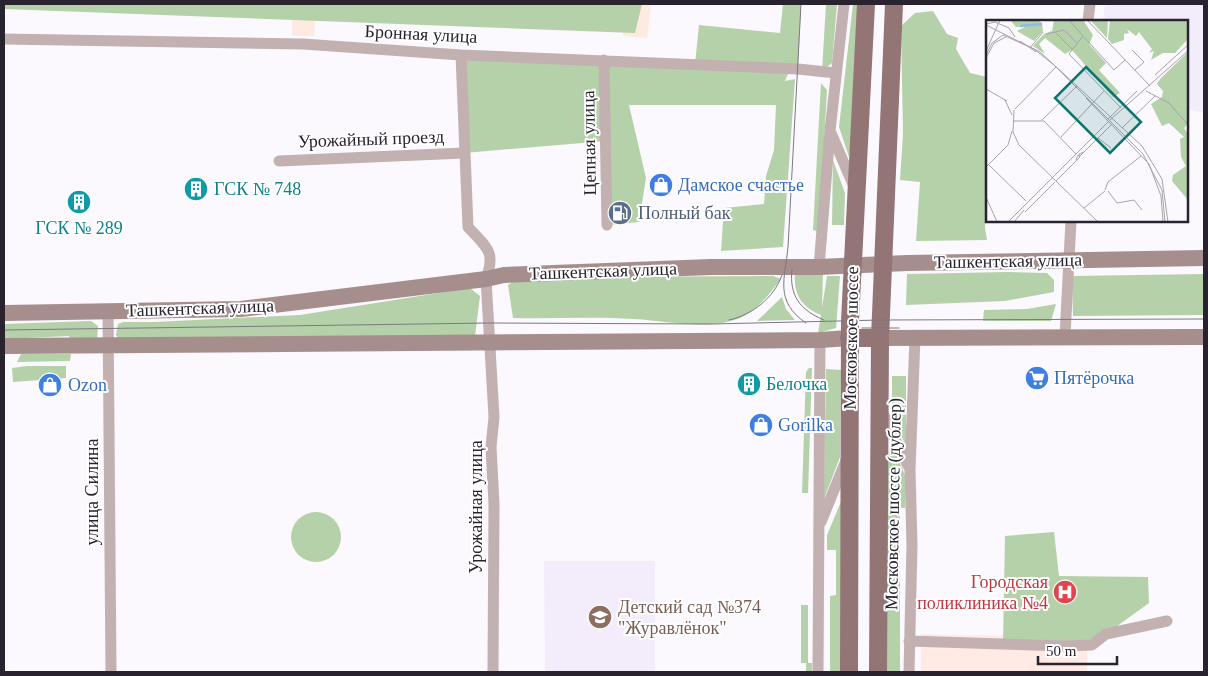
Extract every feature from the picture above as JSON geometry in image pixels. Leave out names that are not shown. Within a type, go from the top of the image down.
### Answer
[{"type":"main road","name":"Московское шоссе","points":[[850,672],[849,338],[866,4]]},
{"type":"main road","name":"Московское шоссе","points":[[878,672],[880,338],[894,4]]},
{"type":"main road","name":"Ташкентская улица","points":[[4,313],[241,309],[486,279],[504,275],[711,267],[819,267],[883,264],[1204,258]]},
{"type":"main road","name":"Ташкентская улица","points":[[4,346],[820,340],[915,337],[1204,337]]},
{"type":"street","points":[[819,267],[830,131],[844,4]]},
{"type":"street","points":[[1088,20],[1090,4]]},
{"type":"street","name":"Бронная улица","points":[[4,39],[303,44],[462,55],[798,69],[836,73]]},
{"type":"street","points":[[462,55],[468,227],[487,248],[492,262],[486,279]]},
{"type":"street","name":"Цепная улица","points":[[604,60],[607,225]]},
{"type":"street","points":[[830,131],[856,193]]},
{"type":"street","name":"Урожайный проезд","points":[[279,161],[464,153]]},
{"type":"street","points":[[1065,336],[1071,222]]},
{"type":"street","name":"Урожайная улица","points":[[486,279],[494,417],[491,447],[494,504],[493,672]]},
{"type":"street","name":"улица Силина","points":[[108,311],[112,672]]},
{"type":"street","name":"Московское шоссе (дублер)","points":[[909,672],[912,544],[910,470],[915,337]]},
{"type":"street","points":[[818,672],[820,340]]},
{"type":"street","points":[[880,405],[910,470]]},
{"type":"street","points":[[818,528],[850,450]]},
{"type":"street","points":[[909,641],[1066,646],[1092,645],[1106,634],[1167,621]]},
{"type":"shaded area","points":[[271,4],[651,4],[647,38],[623,36],[623,22],[316,9],[314,36],[292,36],[292,5]]},
{"type":"shaded area","points":[[1105,4],[1204,4],[1204,113],[1188,109],[1188,20],[1103,20]]},
{"type":"shaded area","name":"Детский сад №374 \"Журавлёнок\"","points":[[544,561],[655,561],[655,672],[545,672]]},
{"type":"shaded area","points":[[921,634],[1087,638],[1087,672],[921,672]]},
{"type":"green space","points":[[4,4],[642,4],[635,33],[4,9]]},
{"type":"green space","points":[[783,4],[801,4],[798,69],[790,69],[785,81],[795,79],[783,247],[721,251],[724,208],[764,204],[766,176],[774,150],[776,105],[629,105],[646,178],[639,222],[607,225],[606,141],[464,153],[461,55],[695,64],[699,25],[780,33]]},
{"type":"green space","points":[[826,4],[837,4],[832,63],[822,71]]},
{"type":"green space","points":[[853,4],[859,4],[853,132],[849,157],[839,127]]},
{"type":"green space","points":[[933,11],[947,34],[958,38],[956,49],[970,73],[986,77],[985,228],[987,240],[916,241],[920,182],[900,180],[903,134],[901,26],[915,13]]},
{"type":"green space","points":[[821,83],[827,90],[819,232],[813,230]]},
{"type":"green space","points":[[833,160],[845,193],[844,225],[832,225]]},
{"type":"green space","points":[[823,273],[822,308],[827,276],[840,276],[836,328],[818,333],[821,315],[814,312],[800,299],[797,294],[795,274]]},
{"type":"green space","points":[[1047,273],[1054,280],[1054,292],[1005,301],[906,305],[907,274]]},
{"type":"green space","points":[[1204,274],[1204,315],[1073,316],[1072,276]]},
{"type":"green space","points":[[773,276],[781,279],[752,311],[740,318],[727,322],[701,325],[619,318],[513,318],[508,285],[514,281],[583,277]]},
{"type":"green space","points":[[470,288],[480,296],[475,336],[120,341],[116,335],[118,324],[123,322],[300,315]]},
{"type":"green space","points":[[782,297],[786,309],[795,320],[757,321]]},
{"type":"green space","points":[[1056,304],[1051,321],[983,321],[984,310],[1027,309]]},
{"type":"green space","points":[[91,321],[98,326],[97,339],[70,339],[69,336],[4,339],[4,324]]},
{"type":"green space","points":[[21,354],[71,354],[70,361],[17,362]]},
{"type":"green space","points":[[66,366],[66,378],[13,382],[12,368]]},
{"type":"green space","points":[[809,368],[812,368],[808,493],[802,493],[806,372]]},
{"type":"green space","points":[[826,369],[841,370],[840,457],[824,499]]},
{"type":"green space","points":[[892,376],[906,376],[906,447],[892,412]]},
{"type":"green space","points":[[891,442],[905,475],[905,508],[900,508],[900,672],[885,672],[887,469]]},
{"type":"green space","points":[[843,497],[841,672],[830,672],[830,596],[836,595],[836,550],[827,550],[827,535]]},
{"type":"green space","points":[[316,512],[334,519],[341,537],[334,555],[316,562],[298,555],[291,537],[298,519]]},
{"type":"green space","points":[[1054,532],[1059,576],[1148,577],[1149,603],[1106,634],[1081,646],[1003,645],[1005,536]]},
{"type":"green space","points":[[801,605],[808,605],[808,663],[812,663],[812,672],[806,672],[806,663],[801,663]]},
{"type":"tram line","points":[[801,4],[784,289],[785,298],[789,306],[806,323]]},
{"type":"tram line","points":[[792,269],[792,287],[798,301],[808,312],[824,320]]},
{"type":"tram line","points":[[729,320],[754,310],[774,291],[782,275]]},
{"type":"tram line","points":[[4,330],[488,323],[712,324],[881,320],[1204,319]]},
{"type":"tram line","points":[[862,328],[899,328]]},
{"type":"place","name":"Дамское счастье","points":[[661,185]]},
{"type":"place","name":"ГСК № 748","points":[[196,189]]},
{"type":"place","name":"ГСК № 289","points":[[79,202]]},
{"type":"place","name":"Полный бак","points":[[620,213]]},
{"type":"place","name":"Пятёрочка","points":[[1037,378]]},
{"type":"place","name":"Белочка","points":[[749,384]]},
{"type":"place","name":"Ozon","points":[[50,385]]},
{"type":"place","name":"Gorilka","points":[[761,425]]},
{"type":"place","name":"Городская поликлиника №4","points":[[1065,592]]},
{"type":"place","name":"Детский сад №374 \"Журавлёнок\"","points":[[600,617]]}]
